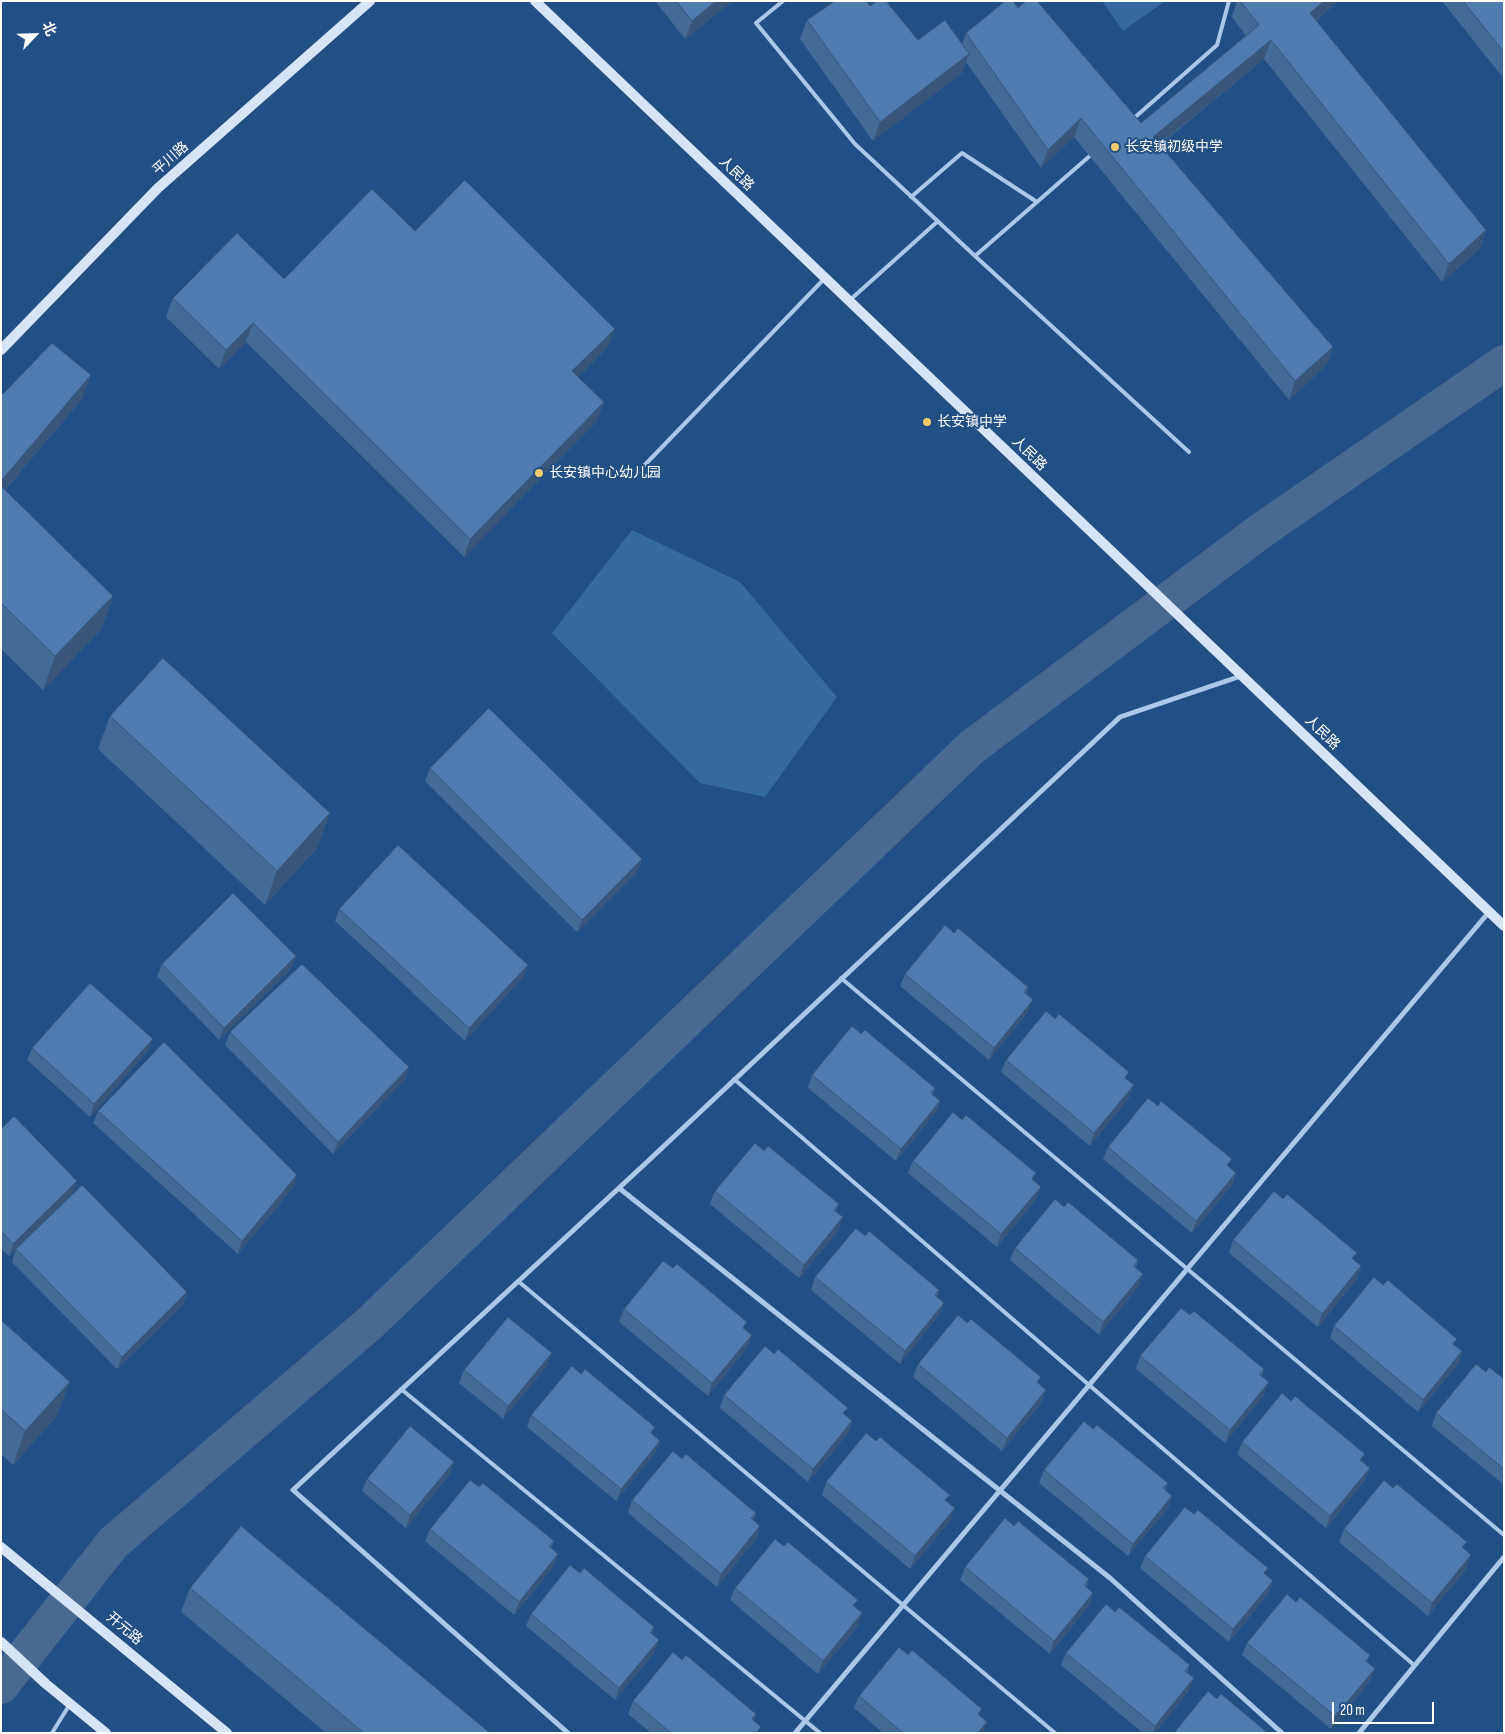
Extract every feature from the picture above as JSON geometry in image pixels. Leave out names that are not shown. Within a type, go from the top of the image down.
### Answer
[{"type":"street","name":"平川路","points":[[1,350],[158,188],[370,1]]},
{"type":"street","name":"人民路","points":[[535,1],[1504,926]]},
{"type":"street","points":[[568,1733],[293,1490],[619,1188],[1120,717],[1241,675]]},
{"type":"street","points":[[795,1733],[1489,912]]},
{"type":"street","points":[[619,1188],[1110,1578],[1282,1733]]},
{"type":"street","name":"开元路","points":[[1,1547],[228,1733]]},
{"type":"street","points":[[1358,1733],[1504,1557]]},
{"type":"street","points":[[1,1642],[46,1684],[106,1733]]},
{"type":"lane","points":[[783,1],[756,23],[855,144],[1189,452]]},
{"type":"lane","points":[[1127,124],[1217,45],[1229,1]]},
{"type":"lane","points":[[975,256],[1097,150]]},
{"type":"lane","points":[[911,196],[962,153],[1037,202]]},
{"type":"lane","points":[[849,301],[938,221]]},
{"type":"lane","points":[[638,472],[825,278]]},
{"type":"lane","points":[[841,978],[1504,1535]]},
{"type":"lane","points":[[734,1079],[1414,1665]]},
{"type":"lane","points":[[518,1281],[1055,1733]]},
{"type":"lane","points":[[402,1389],[820,1733]]},
{"type":"lane","points":[[52,1733],[70,1704]]},
{"type":"shaded area","points":[[1102,1],[1165,1],[1123,31]]},
{"type":"shaded area","points":[[632,530],[740,582],[837,697],[765,797],[700,783],[552,633]]},
{"type":"building","points":[[676,1],[716,1],[692,21]]},
{"type":"building","points":[[835,1],[866,1],[870,6],[877,1],[886,1],[918,40],[945,20],[969,54],[880,122],[807,20]]},
{"type":"building","points":[[1005,1],[1013,1],[1018,8],[1026,1],[1037,1],[1141,123],[1259,25],[1240,1],[1324,1],[1310,13],[1486,230],[1449,264],[1271,40],[1153,137],[1333,347],[1295,381],[1081,118],[1048,150],[966,33]]},
{"type":"building","points":[[1463,1],[1504,1],[1504,52]]},
{"type":"building","points":[[465,180],[615,329],[572,371],[604,402],[470,539],[253,323],[226,350],[173,298],[237,233],[284,279],[372,189],[415,231]]},
{"type":"building","points":[[52,343],[91,375],[1,481],[1,396]]},
{"type":"building","points":[[1,486],[113,596],[55,656],[1,603]]},
{"type":"building","points":[[163,658],[330,813],[277,871],[110,716]]},
{"type":"building","points":[[489,708],[642,859],[582,920],[430,768]]},
{"type":"building","points":[[398,845],[528,965],[469,1028],[339,909]]},
{"type":"building","points":[[233,893],[296,956],[224,1028],[162,964]]},
{"type":"building","points":[[945,925],[954,933],[958,928],[1028,987],[1024,992],[1033,1000],[994,1048],[905,974]]},
{"type":"building","points":[[302,964],[409,1067],[338,1142],[230,1032]]},
{"type":"building","points":[[90,983],[153,1039],[94,1104],[32,1048]]},
{"type":"building","points":[[1046,1011],[1055,1019],[1059,1014],[1129,1072],[1125,1078],[1134,1085],[1094,1133],[1006,1060]]},
{"type":"building","points":[[852,1026],[861,1034],[865,1030],[935,1088],[931,1093],[940,1101],[901,1149],[812,1075]]},
{"type":"building","points":[[164,1042],[297,1175],[242,1241],[98,1111]]},
{"type":"building","points":[[1148,1098],[1158,1106],[1161,1101],[1232,1159],[1227,1165],[1236,1173],[1196,1221],[1108,1147]]},
{"type":"building","points":[[953,1112],[962,1120],[966,1115],[1036,1173],[1032,1179],[1041,1187],[1001,1234],[913,1161]]},
{"type":"building","points":[[14,1116],[77,1181],[13,1244],[1,1231],[1,1129]]},
{"type":"building","points":[[755,1143],[764,1151],[768,1146],[839,1204],[834,1210],[843,1217],[804,1265],[715,1191]]},
{"type":"building","points":[[82,1185],[187,1292],[122,1357],[16,1249]]},
{"type":"building","points":[[1274,1191],[1283,1199],[1287,1194],[1357,1253],[1352,1258],[1361,1266],[1322,1314],[1233,1240]]},
{"type":"building","points":[[1055,1199],[1064,1207],[1068,1202],[1138,1260],[1134,1266],[1143,1274],[1103,1322],[1015,1248]]},
{"type":"building","points":[[856,1228],[865,1236],[869,1231],[939,1290],[935,1295],[944,1303],[905,1351],[815,1277]]},
{"type":"building","points":[[663,1261],[673,1268],[677,1264],[747,1322],[743,1328],[752,1335],[712,1383],[624,1309]]},
{"type":"building","points":[[1374,1277],[1383,1285],[1388,1280],[1457,1339],[1453,1344],[1462,1351],[1423,1400],[1334,1326]]},
{"type":"building","points":[[1181,1308],[1190,1315],[1194,1311],[1264,1369],[1260,1375],[1269,1382],[1230,1430],[1140,1356]]},
{"type":"building","points":[[958,1315],[967,1323],[971,1319],[1041,1377],[1037,1382],[1046,1390],[1007,1438],[918,1364]]},
{"type":"building","points":[[508,1317],[552,1353],[508,1406],[464,1370]]},
{"type":"building","points":[[1,1320],[70,1382],[25,1431],[1,1409]]},
{"type":"building","points":[[765,1346],[774,1354],[778,1349],[848,1408],[843,1413],[852,1421],[813,1469],[724,1395]]},
{"type":"building","points":[[1476,1364],[1486,1372],[1489,1367],[1504,1379],[1504,1469],[1436,1413]]},
{"type":"building","points":[[572,1366],[581,1374],[585,1369],[655,1427],[651,1433],[660,1441],[621,1489],[531,1415]]},
{"type":"building","points":[[1282,1393],[1291,1401],[1295,1396],[1365,1454],[1360,1460],[1370,1468],[1330,1516],[1242,1442]]},
{"type":"building","points":[[1084,1421],[1093,1429],[1097,1425],[1168,1483],[1163,1488],[1172,1496],[1133,1544],[1044,1470]]},
{"type":"building","points":[[410,1426],[454,1462],[410,1515],[367,1479]]},
{"type":"building","points":[[866,1433],[876,1441],[880,1437],[950,1495],[945,1500],[955,1508],[915,1556],[826,1482]]},
{"type":"building","points":[[673,1451],[682,1459],[686,1454],[756,1513],[751,1518],[760,1526],[721,1574],[632,1500]]},
{"type":"building","points":[[470,1480],[479,1487],[483,1483],[554,1541],[549,1546],[558,1554],[519,1602],[430,1529]]},
{"type":"building","points":[[1384,1480],[1393,1488],[1397,1484],[1467,1542],[1462,1547],[1471,1555],[1432,1603],[1344,1529]]},
{"type":"building","points":[[1185,1507],[1194,1514],[1198,1510],[1268,1568],[1264,1573],[1273,1581],[1233,1629],[1145,1556]]},
{"type":"building","points":[[1005,1518],[1014,1526],[1018,1521],[1089,1579],[1084,1585],[1093,1593],[1054,1641],[965,1567]]},
{"type":"building","points":[[241,1526],[490,1733],[364,1733],[190,1588]]},
{"type":"building","points":[[775,1539],[784,1546],[788,1542],[858,1600],[853,1605],[862,1613],[823,1661],[735,1588]]},
{"type":"building","points":[[570,1565],[580,1573],[584,1568],[654,1627],[650,1632],[659,1640],[619,1688],[531,1614]]},
{"type":"building","points":[[1287,1594],[1296,1602],[1300,1597],[1370,1655],[1366,1661],[1375,1669],[1335,1716],[1247,1643]]},
{"type":"building","points":[[1106,1604],[1115,1612],[1119,1607],[1190,1665],[1185,1671],[1194,1678],[1155,1726],[1066,1653]]},
{"type":"building","points":[[899,1647],[908,1655],[912,1650],[982,1709],[978,1714],[987,1722],[978,1733],[903,1733],[859,1696]]},
{"type":"building","points":[[673,1652],[682,1660],[686,1655],[756,1714],[752,1719],[761,1727],[756,1733],[671,1733],[633,1701]]},
{"type":"building","points":[[1208,1691],[1217,1699],[1221,1694],[1268,1733],[1174,1733]]},
{"type":"waterway","points":[[1,1686],[113,1543],[370,1323],[972,747],[1262,530],[1504,363]]},
{"type":"place","name":"长安镇初级中学","points":[[1115,147]]},
{"type":"place","name":"长安镇中学","points":[[927,422]]},
{"type":"place","name":"长安镇中心幼儿园","points":[[539,473]]}]
